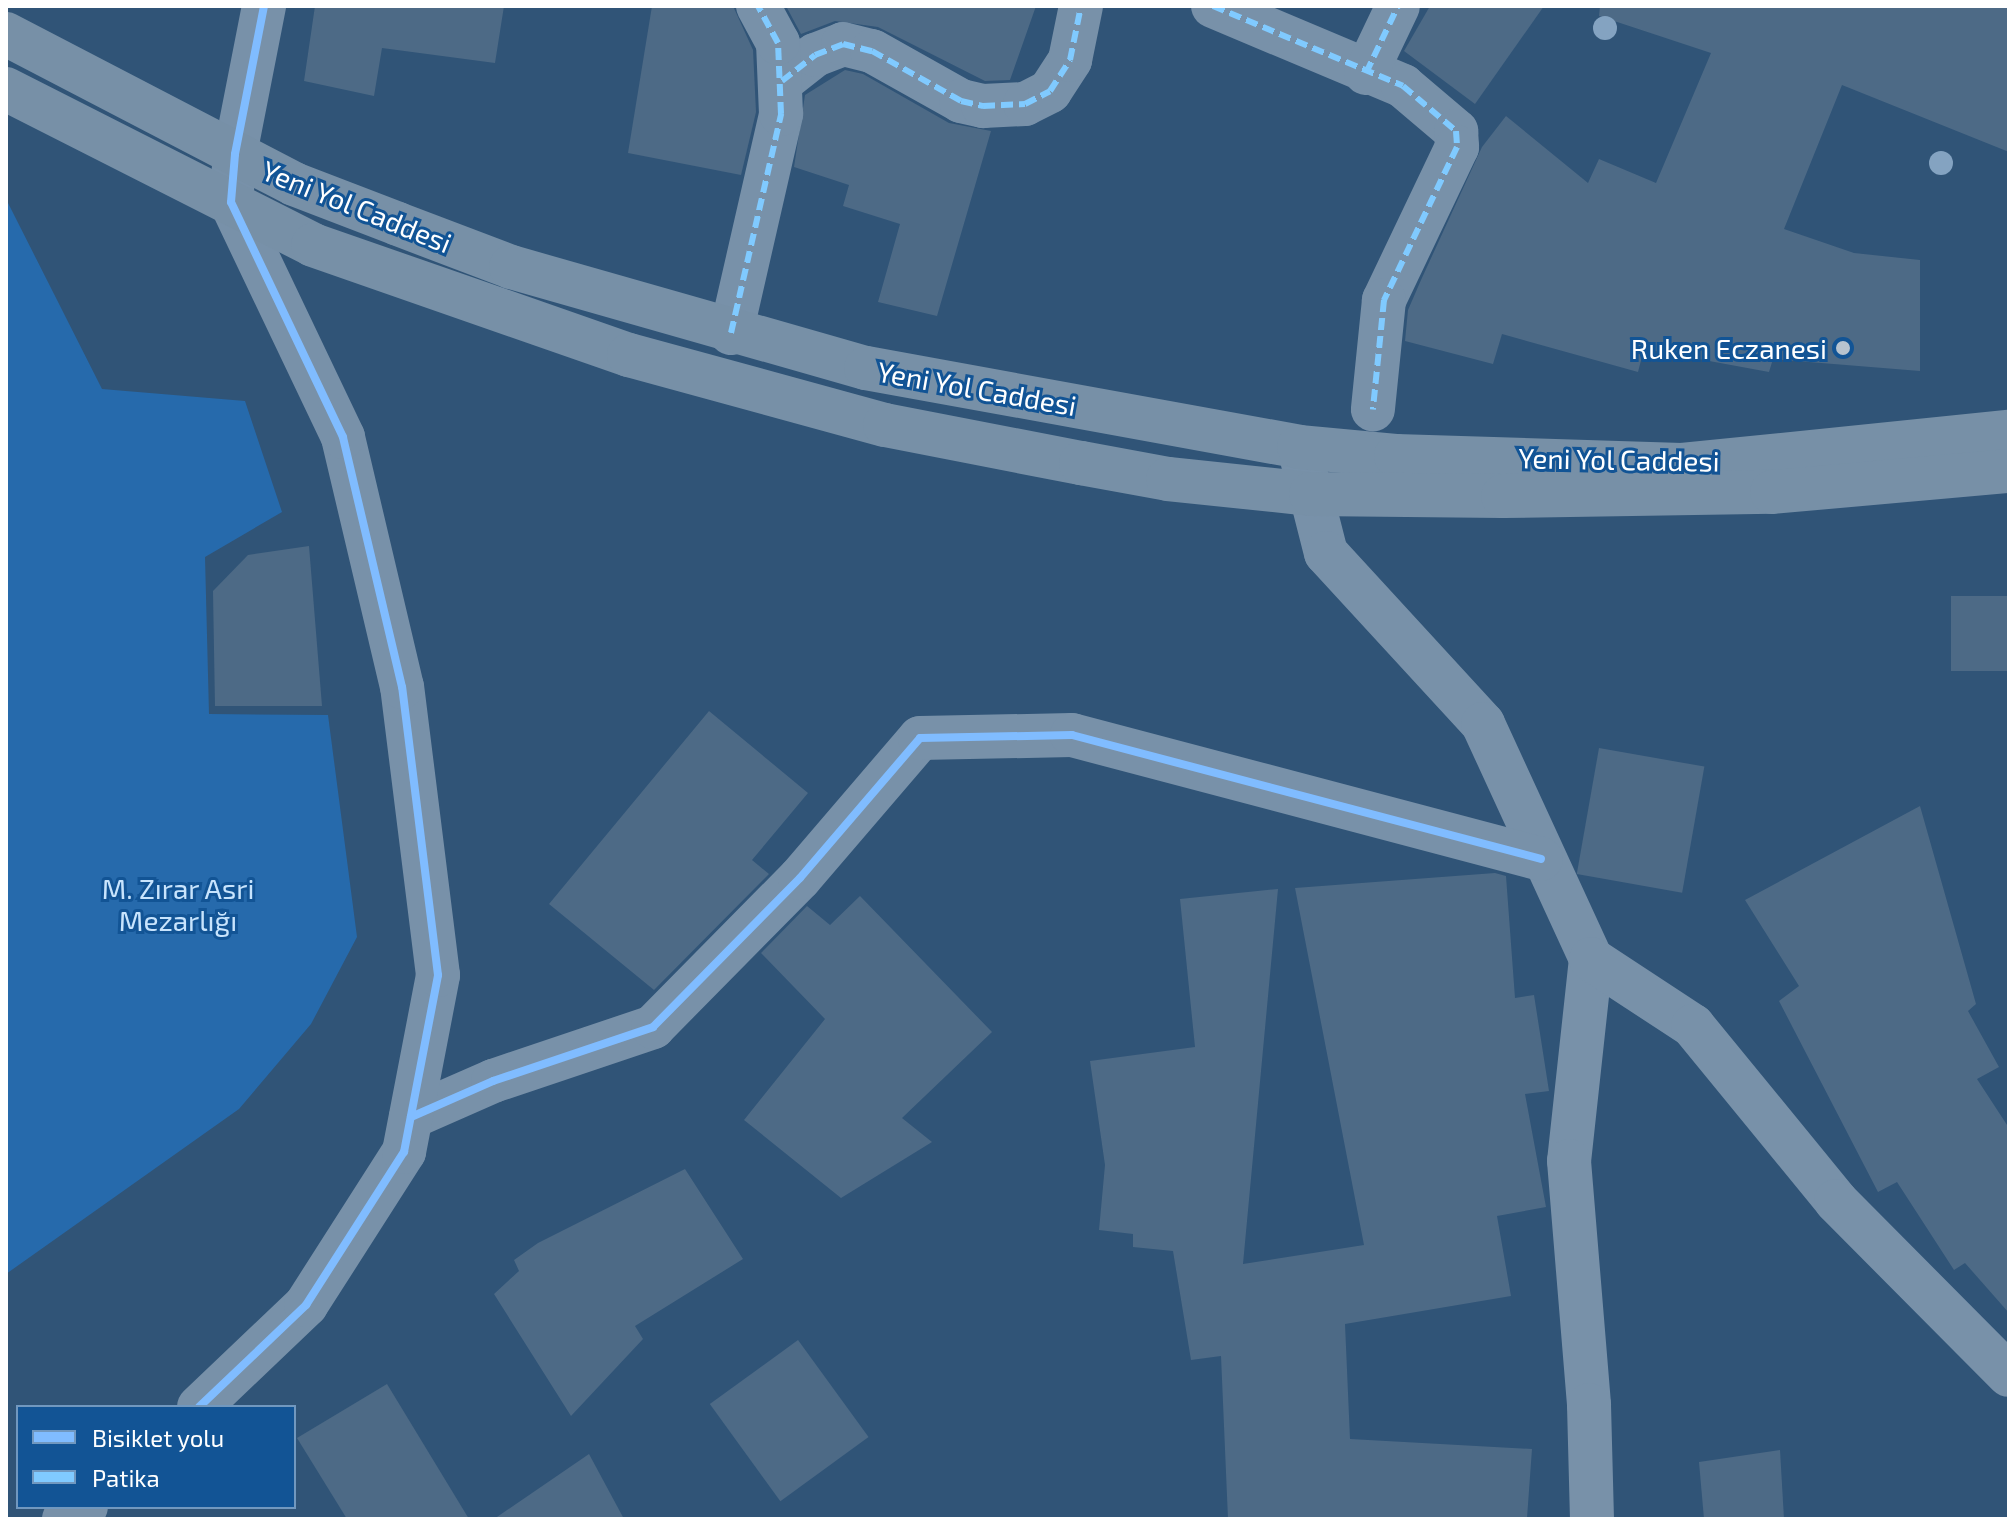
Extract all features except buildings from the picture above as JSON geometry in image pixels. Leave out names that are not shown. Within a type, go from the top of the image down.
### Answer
[{"type":"main road","name":"Yeni Yol Caddesi","points":[[6,34],[294,184],[511,267],[731,333],[866,368],[1299,447],[1396,456],[1682,465],[2009,432]]},
{"type":"main road","name":"Yeni Yol Caddesi","points":[[6,89],[313,245],[629,355],[885,425],[1168,479],[1311,494],[1772,492],[2009,471]]},
{"type":"street","points":[[201,1405],[306,1305],[404,1152],[438,975],[402,687],[343,437],[231,202],[235,154],[264,6]]},
{"type":"street","points":[[731,333],[781,114],[778,43],[758,6]]},
{"type":"street","points":[[782,81],[815,55],[843,44],[872,51],[961,101],[983,106],[1025,104],[1050,91],[1070,60],[1081,6]]},
{"type":"street","points":[[1213,6],[1403,86],[1456,131],[1457,147],[1384,300],[1373,409]]},
{"type":"street","points":[[1366,73],[1398,6]]},
{"type":"street","points":[[1299,447],[1326,553],[1483,724],[1541,859],[1591,959],[1693,1026],[1836,1201],[2009,1375]]},
{"type":"street","points":[[411,1117],[493,1081],[653,1027],[800,878],[920,738],[1072,735],[1541,859]]},
{"type":"street","points":[[1591,959],[1569,1161],[1589,1405],[1592,1519]]},
{"type":"street","points":[[64,1519],[82,1509]]},
{"type":"green space","name":"M. Zırar Asri Mezarlığı","points":[[6,199],[102,389],[245,401],[282,512],[205,557],[209,714],[328,715],[357,937],[311,1024],[239,1109],[6,1274]]},
{"type":"marked path","points":[[731,333],[781,114],[778,43],[758,6]]},
{"type":"marked path","points":[[782,81],[815,55],[843,44],[872,51],[961,101],[983,106],[1025,104],[1050,91],[1070,60],[1081,6]]},
{"type":"marked path","points":[[1213,6],[1403,86],[1456,131],[1457,147],[1384,300],[1373,409]]},
{"type":"marked path","points":[[1366,73],[1398,6]]},
{"type":"cycle path","points":[[201,1405],[306,1305],[404,1152],[438,975],[402,687],[343,437],[231,202],[235,154],[264,6]]},
{"type":"cycle path","points":[[411,1117],[493,1081],[653,1027],[800,878],[920,738],[1072,735],[1541,859]]},
{"type":"place","name":"Ruken Eczanesi","points":[[1843,348]]}]
